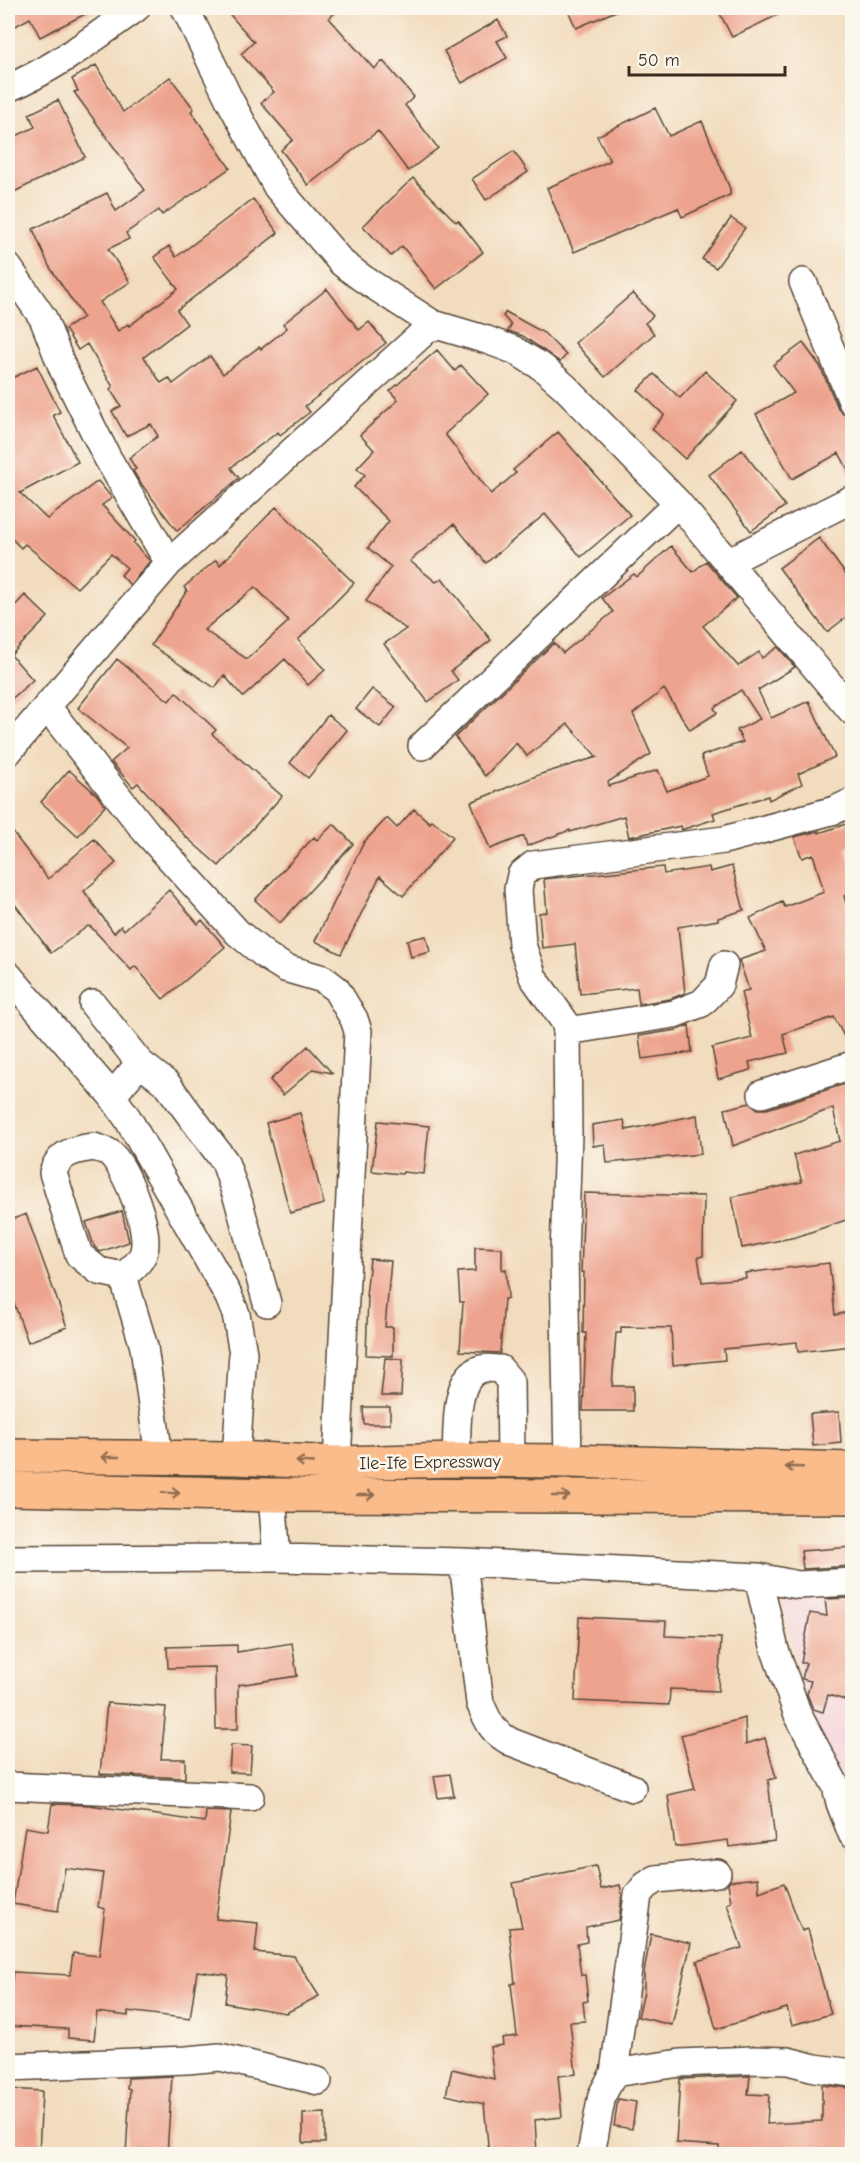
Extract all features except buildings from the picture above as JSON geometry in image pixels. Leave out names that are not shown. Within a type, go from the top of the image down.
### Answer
[{"type":"highway","name":"Ile-Ife Expressway","points":[[8,1456],[236,1458],[337,1463],[456,1460],[568,1461],[852,1469]]},
{"type":"highway","name":"Ile-Ife Expressway","points":[[8,1490],[272,1495],[852,1497]]},
{"type":"street","points":[[8,88],[86,44],[136,8]]},
{"type":"street","points":[[184,8],[229,99],[277,187],[342,263],[433,324],[514,350],[542,367],[565,387],[678,503],[852,711]]},
{"type":"street","points":[[8,267],[43,318],[63,369],[107,457],[170,562]]},
{"type":"street","points":[[803,282],[852,401]]},
{"type":"street","points":[[8,752],[170,562],[433,324]]},
{"type":"street","points":[[728,562],[852,499]]},
{"type":"street","points":[[422,746],[678,503]]},
{"type":"street","points":[[46,707],[147,833],[238,933],[285,968],[323,979],[336,989],[354,1018],[358,1031],[358,1042],[337,1463]]},
{"type":"street","points":[[568,1461],[564,1255],[567,1031],[565,1022],[533,977],[522,945],[518,889],[521,874],[533,866],[724,840],[835,810],[852,802]]},
{"type":"street","points":[[567,1031],[674,1014],[702,1002],[718,985],[724,964]]},
{"type":"street","points":[[8,975],[112,1096],[142,1141],[228,1295],[236,1314],[243,1353],[236,1458]]},
{"type":"street","points":[[93,1005],[140,1063],[166,1084],[225,1162],[267,1303]]},
{"type":"street","points":[[112,1096],[140,1063]]},
{"type":"street","points":[[762,1094],[852,1065]]},
{"type":"street","points":[[94,1148],[110,1152],[121,1168],[133,1194],[142,1222],[144,1253],[133,1268],[123,1276],[99,1271],[79,1255],[54,1173],[56,1164],[62,1157],[80,1149],[94,1148]]},
{"type":"street","points":[[123,1276],[144,1347],[159,1457]]},
{"type":"street","points":[[456,1460],[460,1390],[468,1377],[481,1369],[500,1369],[510,1381],[511,1461]]},
{"type":"street","points":[[272,1495],[277,1558]]},
{"type":"street","points":[[8,1559],[277,1558],[463,1562],[758,1577],[798,1585],[852,1582]]},
{"type":"street","points":[[463,1562],[480,1703],[498,1734],[511,1742],[633,1788]]},
{"type":"street","points":[[758,1577],[775,1650],[798,1715],[836,1786],[852,1834]]},
{"type":"street","points":[[8,1786],[250,1797]]},
{"type":"street","points":[[591,2154],[602,2094],[614,2073],[638,1895],[645,1886],[656,1879],[717,1873]]},
{"type":"street","points":[[8,2067],[220,2057],[318,2081]]},
{"type":"street","points":[[614,2073],[680,2063],[754,2060],[788,2061],[815,2068],[852,2073]]},
{"type":"shaded area","points":[[852,1587],[852,1868],[780,1594]]}]
